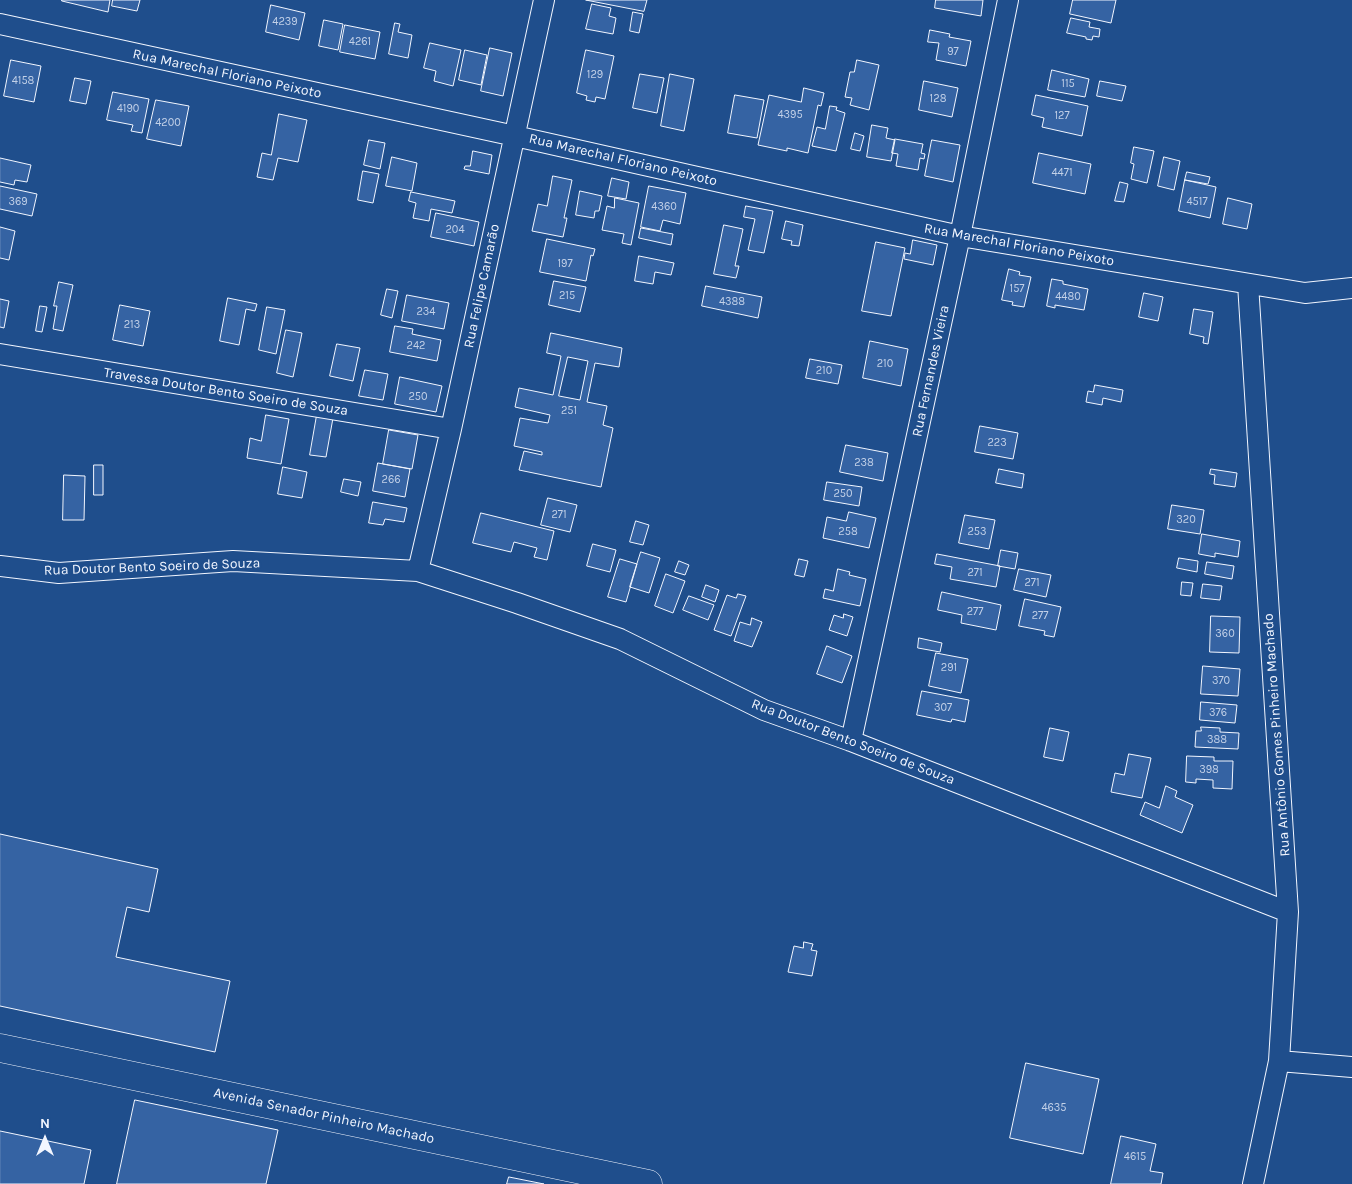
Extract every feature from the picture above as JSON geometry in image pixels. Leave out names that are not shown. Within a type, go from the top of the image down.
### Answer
[{"type":"main road","name":"Avenida Senador Pinheiro Machado","points":[[0,1048],[648,1184]]},
{"type":"street","name":"Rua Felipe Camarão","points":[[418,571],[451,429],[544,0]]},
{"type":"street","name":"Rua Fernandes Vieira","points":[[851,741],[960,236],[1008,0]]},
{"type":"street","name":"Rua Marechal Floriano Peixoto","points":[[0,24],[515,136],[960,236],[1305,293],[1352,288]]},
{"type":"street","name":"Rua Antônio Gomes Pinheiro Machado","points":[[1248,284],[1288,912],[1279,1061],[1253,1184]]},
{"type":"street","name":"Travessa Doutor Bento Soeiro de Souza","points":[[0,354],[451,429]]},
{"type":"street","name":"Rua Doutor Bento Soeiro de Souza","points":[[0,566],[59,573],[234,562],[418,571],[620,639],[764,710],[851,741],[1288,912]]},
{"type":"street","points":[[1279,1061],[1352,1067]]},
{"type":"building","points":[[62,0],[110,0],[108,12]]},
{"type":"building","points":[[113,0],[140,0],[137,11],[112,6]]},
{"type":"building","points":[[586,0],[647,0],[644,11]]},
{"type":"building","points":[[936,0],[983,0],[981,16],[935,8]]},
{"type":"building","points":[[1073,0],[1116,0],[1111,23],[1070,14]]},
{"type":"building","points":[[592,4],[611,8],[609,16],[616,18],[613,34],[586,29]]},
{"type":"building","points":[[271,5],[305,13],[299,40],[266,32]]},
{"type":"building","points":[[633,12],[643,14],[639,33],[630,31]]},
{"type":"building","points":[[1071,18],[1090,22],[1089,27],[1100,29],[1099,37],[1093,36],[1092,40],[1067,33]]},
{"type":"building","points":[[324,20],[343,24],[338,50],[319,46]]},
{"type":"building","points":[[395,23],[400,24],[398,32],[412,35],[408,58],[389,54]]},
{"type":"building","points":[[345,25],[380,32],[375,59],[340,52]]},
{"type":"building","points":[[930,30],[950,34],[949,37],[971,41],[966,66],[936,60],[939,43],[928,42]]},
{"type":"building","points":[[430,43],[461,50],[453,86],[434,81],[436,71],[424,68]]},
{"type":"building","points":[[490,48],[512,53],[503,96],[481,91]]},
{"type":"building","points":[[465,50],[487,55],[481,85],[459,80]]},
{"type":"building","points":[[586,50],[614,56],[605,99],[596,97],[595,102],[586,100],[587,96],[577,93]]},
{"type":"building","points":[[11,60],[41,66],[34,102],[4,96]]},
{"type":"building","points":[[857,60],[879,65],[869,110],[850,105],[852,98],[845,97],[850,72],[854,72]]},
{"type":"building","points":[[1052,70],[1089,79],[1085,97],[1048,90]]},
{"type":"building","points":[[640,74],[664,78],[657,113],[633,108]]},
{"type":"building","points":[[670,74],[694,79],[684,131],[661,126]]},
{"type":"building","points":[[75,78],[91,81],[86,104],[70,101]]},
{"type":"building","points":[[924,81],[958,88],[952,117],[919,110]]},
{"type":"building","points":[[1100,81],[1126,86],[1122,101],[1097,96]]},
{"type":"building","points":[[804,88],[824,93],[821,106],[818,105],[808,153],[787,148],[787,151],[758,145],[769,95],[801,102]]},
{"type":"building","points":[[113,92],[149,99],[142,133],[131,131],[133,125],[107,120]]},
{"type":"building","points":[[735,95],[764,100],[757,138],[728,133]]},
{"type":"building","points":[[1036,95],[1088,106],[1082,136],[1042,127],[1044,118],[1032,115]]},
{"type":"building","points":[[156,100],[189,106],[181,146],[147,139]]},
{"type":"building","points":[[830,106],[837,107],[836,110],[845,113],[836,151],[812,146],[817,127],[825,129]]},
{"type":"building","points":[[279,114],[307,120],[298,162],[278,158],[273,180],[257,177],[262,153],[271,155]]},
{"type":"building","points":[[872,125],[888,128],[886,138],[895,140],[891,161],[867,157]]},
{"type":"building","points":[[855,133],[864,136],[860,151],[851,149]]},
{"type":"building","points":[[895,139],[923,144],[921,153],[925,154],[924,159],[920,158],[918,170],[896,166],[898,154],[892,153]]},
{"type":"building","points":[[369,140],[385,143],[380,169],[364,165]]},
{"type":"building","points":[[932,140],[960,145],[953,182],[925,176]]},
{"type":"building","points":[[1134,147],[1154,151],[1147,183],[1131,179],[1134,164],[1131,163]]},
{"type":"building","points":[[473,151],[492,155],[489,174],[464,169],[465,166],[470,166]]},
{"type":"building","points":[[1039,153],[1091,164],[1085,194],[1033,183]]},
{"type":"building","points":[[392,157],[417,163],[412,191],[386,186]]},
{"type":"building","points":[[1164,157],[1180,161],[1174,190],[1158,186]]},
{"type":"building","points":[[0,158],[31,165],[27,182],[15,180],[14,185],[0,182]]},
{"type":"building","points":[[363,171],[379,174],[373,203],[358,200]]},
{"type":"building","points":[[1187,172],[1210,177],[1208,184],[1185,180]]},
{"type":"building","points":[[553,176],[572,180],[564,218],[567,218],[563,237],[532,231],[538,204],[547,206]]},
{"type":"building","points":[[612,178],[629,182],[626,199],[608,196]]},
{"type":"building","points":[[1185,180],[1216,187],[1210,218],[1179,211]]},
{"type":"building","points":[[1120,182],[1128,184],[1124,202],[1115,201]]},
{"type":"building","points":[[0,186],[37,194],[32,216],[0,209]]},
{"type":"building","points":[[649,186],[686,193],[680,224],[663,220],[660,231],[641,227]]},
{"type":"building","points":[[580,191],[602,196],[599,211],[595,211],[594,218],[576,215]]},
{"type":"building","points":[[411,192],[455,201],[452,213],[431,209],[429,221],[413,218],[416,203],[409,201]]},
{"type":"building","points":[[615,198],[639,203],[631,245],[622,243],[624,234],[602,230],[607,206],[614,208]]},
{"type":"building","points":[[1228,198],[1252,204],[1247,229],[1223,224]]},
{"type":"building","points":[[746,206],[773,211],[764,253],[748,250],[755,219],[744,217]]},
{"type":"building","points":[[436,213],[479,222],[474,246],[431,237]]},
{"type":"building","points":[[786,221],[803,225],[799,246],[791,245],[792,241],[782,239]]},
{"type":"building","points":[[724,225],[743,229],[735,266],[739,266],[736,278],[714,274]]},
{"type":"building","points":[[0,227],[15,231],[9,260],[0,258]]},
{"type":"building","points":[[641,228],[673,234],[671,245],[639,238]]},
{"type":"building","points":[[547,239],[595,249],[593,256],[591,255],[586,281],[540,272]]},
{"type":"building","points":[[913,240],[937,245],[933,265],[904,259],[905,253],[910,254]]},
{"type":"building","points":[[876,242],[905,248],[891,316],[862,311]]},
{"type":"building","points":[[639,256],[674,263],[671,275],[655,272],[653,284],[635,281]]},
{"type":"building","points":[[1009,269],[1020,272],[1019,275],[1031,277],[1024,307],[1012,305],[1013,302],[1002,300]]},
{"type":"building","points":[[1052,279],[1063,281],[1063,284],[1088,289],[1084,310],[1055,305],[1055,308],[1047,306]]},
{"type":"building","points":[[554,281],[586,287],[580,312],[549,305]]},
{"type":"building","points":[[59,282],[73,285],[63,331],[53,329],[57,306],[54,306]]},
{"type":"building","points":[[706,286],[762,297],[758,318],[702,306]]},
{"type":"building","points":[[387,289],[398,291],[392,318],[381,315]]},
{"type":"building","points":[[1144,293],[1163,297],[1158,321],[1139,317]]},
{"type":"building","points":[[407,295],[449,303],[444,329],[402,321]]},
{"type":"building","points":[[228,298],[257,304],[255,311],[246,309],[239,345],[220,341]]},
{"type":"building","points":[[0,299],[9,301],[4,328],[0,327]]},
{"type":"building","points":[[120,305],[150,311],[143,346],[113,340]]},
{"type":"building","points":[[40,306],[47,307],[42,332],[36,331]]},
{"type":"building","points":[[267,307],[285,310],[276,354],[259,350]]},
{"type":"building","points":[[1194,309],[1213,312],[1208,344],[1203,343],[1204,337],[1190,334]]},
{"type":"building","points":[[395,326],[413,329],[412,334],[441,340],[437,361],[390,352]]},
{"type":"building","points":[[286,330],[302,333],[293,377],[277,373]]},
{"type":"building","points":[[551,333],[622,348],[619,367],[595,363],[587,402],[607,406],[603,425],[613,428],[601,487],[519,470],[524,451],[542,455],[542,452],[514,446],[520,418],[548,423],[550,415],[515,407],[519,388],[553,395],[561,356],[547,353]],"holes":[[[568,357],[588,361],[580,400],[559,396]]]},
{"type":"building","points":[[870,341],[908,349],[901,386],[863,378]]},
{"type":"building","points":[[337,344],[360,348],[353,381],[330,376]]},
{"type":"building","points":[[810,359],[842,365],[838,384],[806,378]]},
{"type":"building","points":[[365,370],[388,374],[383,400],[359,396]]},
{"type":"building","points":[[400,377],[442,386],[436,412],[395,404]]},
{"type":"building","points":[[1095,385],[1123,390],[1121,402],[1103,398],[1102,405],[1086,402],[1088,391],[1093,392]]},
{"type":"building","points":[[266,415],[289,419],[281,464],[247,458],[250,438],[261,441]]},
{"type":"building","points":[[317,415],[333,418],[326,457],[310,455]]},
{"type":"building","points":[[980,426],[1018,433],[1013,459],[975,452]]},
{"type":"building","points":[[389,430],[418,435],[412,469],[383,464]]},
{"type":"building","points":[[846,445],[888,453],[883,481],[840,472]]},
{"type":"building","points":[[378,463],[410,469],[405,497],[373,491]]},
{"type":"building","points":[[94,465],[103,465],[103,495],[94,495]]},
{"type":"building","points":[[283,467],[307,472],[302,498],[278,494]]},
{"type":"building","points":[[999,469],[1024,474],[1022,488],[996,483]]},
{"type":"building","points":[[1211,469],[1237,473],[1235,487],[1214,484],[1215,475],[1210,474]]},
{"type":"building","points":[[64,475],[85,476],[84,520],[63,520]]},
{"type":"building","points":[[344,479],[361,482],[358,496],[341,492]]},
{"type":"building","points":[[827,482],[862,487],[859,506],[824,500]]},
{"type":"building","points":[[548,498],[577,505],[570,532],[541,525]]},
{"type":"building","points":[[373,502],[407,508],[404,522],[385,519],[383,525],[369,523]]},
{"type":"building","points":[[1172,505],[1204,510],[1200,534],[1168,529]]},
{"type":"building","points":[[849,512],[876,518],[869,548],[823,538],[827,517],[846,521]]},
{"type":"building","points":[[481,513],[554,531],[547,560],[534,557],[537,548],[514,542],[511,552],[473,543]]},
{"type":"building","points":[[965,515],[995,520],[989,549],[959,543]]},
{"type":"building","points":[[636,521],[649,525],[643,545],[630,542]]},
{"type":"building","points":[[1202,534],[1240,541],[1238,557],[1215,553],[1215,557],[1199,554]]},
{"type":"building","points":[[593,544],[616,550],[610,572],[587,566]]},
{"type":"building","points":[[1001,550],[1018,553],[1015,569],[998,566]]},
{"type":"building","points":[[641,552],[660,558],[649,593],[630,587]]},
{"type":"building","points":[[937,554],[1000,566],[996,587],[950,579],[952,567],[935,564]]},
{"type":"building","points":[[1179,558],[1198,561],[1197,572],[1177,568]]},
{"type":"building","points":[[620,559],[637,564],[626,602],[608,597]]},
{"type":"building","points":[[799,559],[808,561],[804,577],[795,575]]},
{"type":"building","points":[[679,561],[689,565],[685,575],[675,572]]},
{"type":"building","points":[[1207,562],[1234,566],[1232,579],[1205,574]]},
{"type":"building","points":[[838,569],[850,572],[849,575],[866,579],[860,606],[823,598],[825,589],[833,591]]},
{"type":"building","points":[[1019,569],[1051,575],[1046,597],[1014,590]]},
{"type":"building","points":[[666,574],[685,581],[673,613],[655,606]]},
{"type":"building","points":[[1182,582],[1193,583],[1191,596],[1181,595]]},
{"type":"building","points":[[1203,584],[1222,586],[1220,600],[1201,598]]},
{"type":"building","points":[[706,585],[719,590],[715,602],[702,597]]},
{"type":"building","points":[[942,592],[1001,605],[996,630],[961,623],[962,615],[938,610]]},
{"type":"building","points":[[738,594],[746,596],[731,636],[714,630],[727,595],[736,598]]},
{"type":"building","points":[[689,596],[714,605],[708,620],[683,610]]},
{"type":"building","points":[[1025,599],[1061,607],[1054,637],[1044,635],[1045,631],[1019,626]]},
{"type":"building","points":[[844,614],[853,617],[847,636],[829,630],[834,615],[843,618]]},
{"type":"building","points":[[1211,616],[1240,617],[1239,653],[1210,652]]},
{"type":"building","points":[[752,618],[762,622],[752,647],[734,641],[740,622],[750,625]]},
{"type":"building","points":[[919,638],[942,643],[940,652],[918,648]]},
{"type":"building","points":[[827,646],[852,656],[842,683],[817,674]]},
{"type":"building","points":[[936,653],[968,659],[961,693],[929,686]]},
{"type":"building","points":[[1203,666],[1240,669],[1238,696],[1201,694]]},
{"type":"building","points":[[922,691],[969,700],[965,722],[952,719],[951,722],[917,715]]},
{"type":"building","points":[[1201,702],[1237,705],[1235,723],[1200,720]]},
{"type":"building","points":[[1201,727],[1220,728],[1220,732],[1239,733],[1238,749],[1195,747],[1196,731],[1201,731]]},
{"type":"building","points":[[1050,728],[1069,732],[1063,761],[1044,757]]},
{"type":"building","points":[[1129,754],[1151,758],[1142,798],[1111,792],[1115,773],[1124,775]]},
{"type":"building","points":[[1187,756],[1214,757],[1214,761],[1233,761],[1232,789],[1213,788],[1213,780],[1196,779],[1196,783],[1186,782]]},
{"type":"building","points":[[1166,786],[1177,791],[1175,797],[1193,805],[1182,833],[1140,815],[1145,802],[1159,808]]},
{"type":"building","points":[[0,834],[158,869],[149,912],[127,907],[116,957],[230,981],[215,1052],[0,1006]]},
{"type":"building","points":[[804,942],[813,944],[811,950],[817,951],[812,976],[788,972],[794,946],[803,948]]},
{"type":"building","points":[[1026,1063],[1099,1079],[1083,1154],[1010,1138]]},
{"type":"building","points":[[135,1100],[278,1130],[266,1184],[117,1184]]},
{"type":"building","points":[[0,1131],[91,1150],[84,1184],[0,1184]]},
{"type":"building","points":[[1121,1136],[1156,1144],[1150,1171],[1163,1173],[1161,1184],[1111,1184]]},
{"type":"building","points":[[509,1177],[544,1184],[507,1184]]}]
